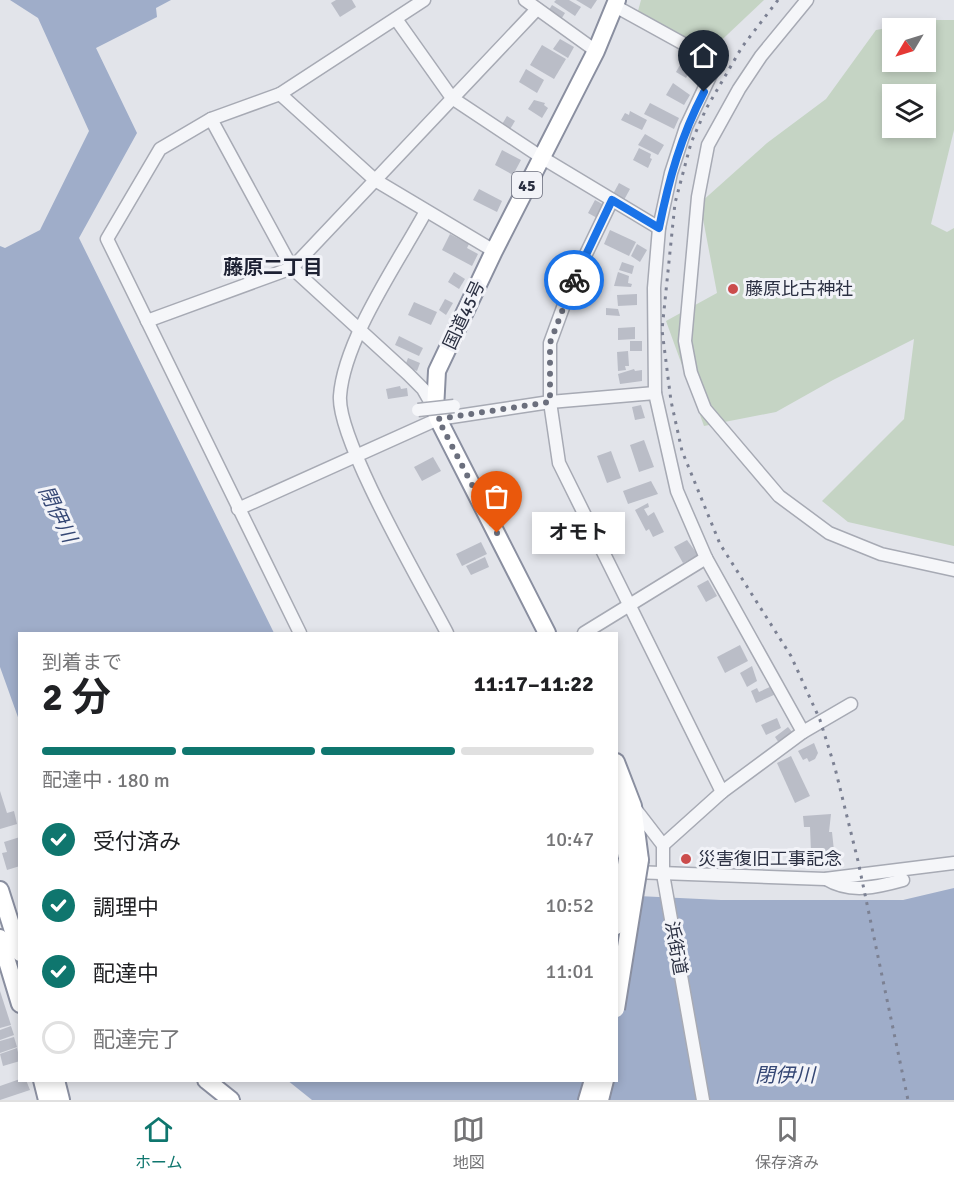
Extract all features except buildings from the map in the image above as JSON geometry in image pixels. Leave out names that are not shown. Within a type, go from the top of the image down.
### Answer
[{"type":"highway","name":"国道45号","points":[[546,632],[430,413],[437,371],[541,157],[596,51],[616,3]]},
{"type":"highway","points":[[618,767],[633,806],[618,985]]},
{"type":"highway","points":[[618,806],[628,864],[618,916]]},
{"type":"highway","points":[[0,890],[18,947]]},
{"type":"highway","points":[[0,938],[18,999]]},
{"type":"highway","points":[[43,1082],[48,1100]]},
{"type":"highway","points":[[56,1082],[61,1100]]},
{"type":"highway","points":[[208,1082],[231,1100]]},
{"type":"highway","points":[[587,1100],[592,1082]]},
{"type":"highway","points":[[600,1100],[604,1082]]},
{"type":"street","points":[[300,632],[107,239],[160,149],[211,119],[280,94],[424,0]]},
{"type":"street","points":[[525,0],[596,51]]},
{"type":"street","points":[[807,0],[739,89],[708,145],[698,198],[686,341],[691,373],[705,409],[779,496],[829,533],[880,554],[954,570]]},
{"type":"street","points":[[616,3],[702,54],[712,62],[714,68],[686,127],[671,173],[659,228],[654,288],[655,393],[677,491],[706,558],[803,732]]},
{"type":"street","points":[[147,321],[292,268],[537,9]]},
{"type":"street","points":[[396,19],[452,98],[541,157],[659,228]]},
{"type":"street","points":[[280,94],[375,180],[494,252]]},
{"type":"street","points":[[211,119],[292,268],[361,329],[423,389],[430,413]]},
{"type":"street","points":[[612,200],[572,283],[550,343],[550,402],[560,463],[628,606],[722,792]]},
{"type":"street","points":[[426,211],[361,329],[340,398],[356,456],[446,632]]},
{"type":"street","points":[[430,413],[655,393]]},
{"type":"street","points":[[238,509],[356,456],[430,413],[454,406]]},
{"type":"street","points":[[586,632],[706,558]]},
{"type":"street","points":[[633,806],[663,845],[722,792],[803,732],[851,705]]},
{"type":"street","name":"浜街道","points":[[663,845],[663,874],[703,1100]]},
{"type":"street","points":[[628,864],[663,874],[825,879],[941,867],[954,863]]},
{"type":"street","points":[[825,879],[846,888],[873,887],[903,880]]},
{"type":"green space","points":[[641,0],[764,0],[709,52],[638,11]]},
{"type":"green space","points":[[936,20],[954,20],[954,130],[931,224],[947,232],[954,228],[954,546],[848,522],[822,501],[904,419],[914,339],[776,412],[704,426],[666,321],[717,293],[700,203],[767,143],[826,99],[876,30],[882,29],[882,72],[936,72]]},
{"type":"water","name":"閉伊川","points":[[10,0],[171,0],[156,8],[157,17],[96,48],[137,133],[79,238],[274,632],[18,632],[18,717],[0,667],[0,246],[5,248],[40,230],[89,131],[38,18]]},
{"type":"water","name":"閉伊川","points":[[954,888],[954,1100],[312,1100],[290,1082],[618,1082],[618,895],[721,900],[903,900]]},
{"type":"railway","points":[[778,0],[742,47],[706,109],[691,143],[675,203],[662,330],[671,401],[682,451],[720,544],[791,656],[820,720],[835,768],[858,861],[908,1100]]},
{"type":"way so far","points":[[497,533],[438,419],[550,402],[550,343],[574,280]]},
{"type":"place","name":"藤原比古神社","points":[[733,289]]},
{"type":"place","name":"オモト","points":[[497,533]]},
{"type":"place","name":"災害復旧工事記念","points":[[686,859]]},
{"type":"district","name":"藤原二丁目","points":[[273,267]]},
{"type":"route","points":[[574,280],[612,200],[659,228],[671,173],[686,127],[704,92]]}]
